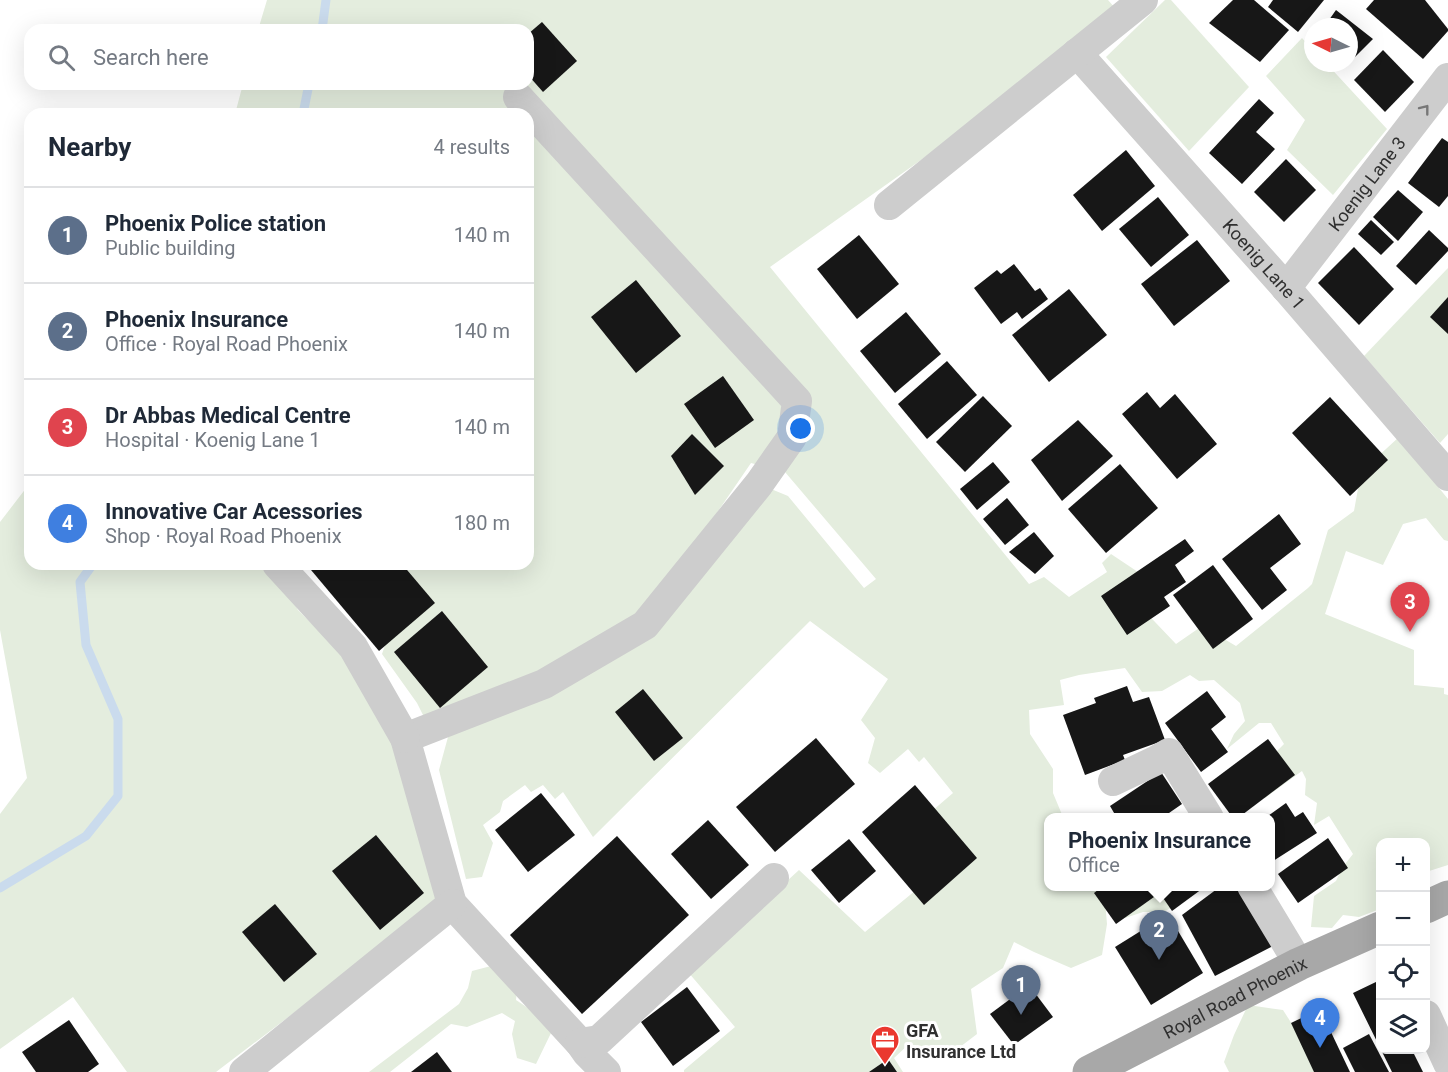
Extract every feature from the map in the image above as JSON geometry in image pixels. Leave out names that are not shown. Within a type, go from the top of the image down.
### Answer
[{"type":"main road","points":[[1430,905],[1448,897]]},
{"type":"main road","name":"Royal Road Phoenix","points":[[1089,1072],[1299,964],[1376,930]]},
{"type":"street","points":[[889,205],[1143,0]]},
{"type":"street","name":"Koenig Lane 1","points":[[1077,53],[1444,463]]},
{"type":"street","name":"Koenig Lane 3","points":[[1286,288],[1448,78]]},
{"type":"street","points":[[518,97],[528,108]]},
{"type":"street","points":[[405,738],[544,684],[645,625],[759,484],[792,437],[797,401],[534,114]]},
{"type":"street","points":[[282,570],[353,647],[405,738],[452,904],[606,1072]]},
{"type":"street","points":[[1113,781],[1169,753],[1206,813]]},
{"type":"street","points":[[580,1043],[599,1040],[774,878]]},
{"type":"street","points":[[1254,891],[1299,964]]},
{"type":"street","points":[[244,1072],[452,904]]},
{"type":"street","points":[[1430,1026],[1448,1064]]},
{"type":"green space","points":[[267,0],[1108,0],[1123,17],[770,267],[1029,584],[1044,577],[1069,597],[1107,572],[1102,563],[1111,554],[1144,576],[1135,601],[1176,644],[1202,626],[1236,646],[1312,584],[1328,530],[1354,511],[1361,472],[1399,437],[1432,448],[1439,488],[1448,499],[1448,541],[1444,540],[1426,518],[1403,524],[1383,565],[1346,551],[1325,614],[1414,650],[1414,685],[1444,688],[1444,694],[1448,695],[1448,865],[1430,871],[1430,838],[1376,838],[1376,911],[1359,917],[1343,915],[1332,928],[1311,927],[1314,896],[1336,881],[1342,868],[1353,854],[1329,816],[1314,825],[1317,803],[1305,795],[1306,779],[1302,771],[1265,798],[1275,753],[1284,744],[1271,723],[1259,723],[1227,749],[1234,734],[1245,721],[1240,703],[1214,680],[1199,681],[1190,675],[1162,691],[1142,692],[1125,668],[1060,680],[1064,705],[1029,710],[1030,734],[1053,769],[1053,793],[1061,813],[1044,813],[1044,891],[1156,891],[1161,895],[1178,891],[1183,902],[1163,912],[1143,912],[1125,918],[1105,901],[1107,924],[1102,955],[1071,968],[1014,942],[1003,968],[971,989],[977,1034],[943,1060],[923,1048],[908,1045],[894,1058],[903,1072],[684,1072],[735,1027],[688,972],[799,870],[865,932],[927,881],[940,891],[960,870],[918,823],[953,793],[924,757],[919,762],[908,749],[880,773],[868,763],[875,738],[861,720],[888,679],[810,621],[593,837],[563,792],[555,799],[543,785],[531,792],[525,785],[503,801],[500,812],[483,825],[493,843],[482,877],[466,879],[439,770],[448,737],[650,628],[759,484],[788,496],[864,588],[876,579],[785,472],[751,463],[645,618],[432,733],[417,703],[382,654],[399,604],[390,570],[534,570],[534,108],[237,108],[241,90],[534,90],[534,24],[260,24]]},
{"type":"green space","points":[[1165,0],[1171,0],[1249,87],[1189,151],[1106,57]]},
{"type":"green space","points":[[1302,38],[1304,40],[1304,72],[1334,72],[1387,129],[1333,195],[1287,150],[1305,120],[1266,76]]},
{"type":"green space","points":[[1448,268],[1448,434],[1440,443],[1364,356]]},
{"type":"green space","points":[[24,491],[24,570],[275,570],[298,610],[401,713],[453,892],[216,1072],[127,1072],[73,997],[0,1049],[0,814],[27,778],[0,630],[0,522]]},
{"type":"green space","points":[[491,966],[518,981],[516,1000],[540,1016],[551,1033],[536,1064],[517,1058],[512,1034],[515,1021],[502,1013],[467,1027],[451,1024],[390,1072],[369,1072],[459,1004],[468,988],[472,971]]},
{"type":"green space","points":[[1248,1005],[1283,1010],[1320,1072],[1229,1072],[1224,1062]]},
{"type":"building","points":[[1233,0],[1254,0],[1289,30],[1260,62],[1209,23]]},
{"type":"building","points":[[1273,0],[1324,0],[1309,18],[1304,18],[1304,25],[1298,32],[1268,7]]},
{"type":"building","points":[[1374,0],[1425,0],[1448,31],[1423,59],[1366,9]]},
{"type":"building","points":[[1336,10],[1346,18],[1330,18]]},
{"type":"building","points":[[542,22],[577,61],[543,92],[534,82],[534,29]]},
{"type":"building","points":[[1358,27],[1373,39],[1358,54]]},
{"type":"building","points":[[1383,50],[1414,82],[1385,112],[1354,80]]},
{"type":"building","points":[[1259,99],[1274,113],[1256,132],[1275,149],[1242,184],[1209,153]]},
{"type":"building","points":[[1442,138],[1448,142],[1448,196],[1439,207],[1408,183]]},
{"type":"building","points":[[1126,150],[1155,186],[1102,231],[1073,195]]},
{"type":"building","points":[[1286,159],[1316,190],[1284,222],[1254,192]]},
{"type":"building","points":[[1398,190],[1423,212],[1398,241],[1373,217]]},
{"type":"building","points":[[1158,197],[1189,235],[1151,267],[1119,229]]},
{"type":"building","points":[[1371,220],[1394,242],[1381,255],[1358,234]]},
{"type":"building","points":[[1429,230],[1448,248],[1448,251],[1416,285],[1396,266]]},
{"type":"building","points":[[859,235],[899,284],[857,319],[817,269]]},
{"type":"building","points":[[1197,240],[1230,281],[1174,326],[1141,284]]},
{"type":"building","points":[[1354,247],[1394,289],[1359,325],[1318,283]]},
{"type":"building","points":[[1014,264],[1035,291],[1040,288],[1048,299],[1022,319],[1017,312],[1001,324],[974,288],[997,270],[1001,274]]},
{"type":"building","points":[[636,280],[681,336],[636,373],[591,317]]},
{"type":"building","points":[[1069,289],[1107,335],[1049,382],[1012,335]]},
{"type":"building","points":[[1448,297],[1448,334],[1430,317]]},
{"type":"building","points":[[906,312],[941,354],[895,393],[860,351]]},
{"type":"building","points":[[947,361],[977,395],[927,439],[898,404]]},
{"type":"building","points":[[723,376],[754,420],[715,448],[684,404]]},
{"type":"building","points":[[1147,392],[1160,408],[1175,394],[1217,444],[1177,479],[1122,414]]},
{"type":"building","points":[[983,396],[1012,426],[965,472],[936,442]]},
{"type":"building","points":[[1330,397],[1388,460],[1350,496],[1292,433]]},
{"type":"building","points":[[1078,420],[1113,456],[1062,501],[1031,460]]},
{"type":"building","points":[[692,434],[724,466],[695,495],[671,456]]},
{"type":"building","points":[[993,462],[1010,482],[977,510],[960,489]]},
{"type":"building","points":[[1120,464],[1158,508],[1106,553],[1068,509]]},
{"type":"building","points":[[1007,498],[1029,525],[1005,545],[983,519]]},
{"type":"building","points":[[1279,514],[1301,544],[1270,568],[1287,590],[1262,610],[1222,559]]},
{"type":"building","points":[[1034,532],[1054,556],[1035,574],[1009,552]]},
{"type":"building","points":[[1185,539],[1194,551],[1175,565],[1186,582],[1164,597],[1170,606],[1127,635],[1101,596]]},
{"type":"building","points":[[1213,565],[1253,619],[1213,649],[1173,595]]},
{"type":"building","points":[[311,570],[407,570],[435,603],[379,651]]},
{"type":"building","points":[[442,611],[488,667],[440,708],[394,652]]},
{"type":"building","points":[[1127,686],[1133,702],[1149,697],[1165,740],[1123,755],[1125,760],[1085,775],[1063,715],[1096,703],[1094,698]]},
{"type":"building","points":[[643,689],[683,738],[654,761],[615,712]]},
{"type":"building","points":[[1207,691],[1226,717],[1211,729],[1228,752],[1201,772],[1165,723]]},
{"type":"building","points":[[816,738],[855,784],[775,852],[736,807]]},
{"type":"building","points":[[1268,739],[1295,775],[1245,813],[1229,813],[1208,784]]},
{"type":"building","points":[[1161,772],[1182,804],[1169,813],[1114,813],[1110,806]]},
{"type":"building","points":[[915,785],[977,858],[924,905],[862,832]]},
{"type":"building","points":[[541,793],[575,835],[528,872],[495,830]]},
{"type":"building","points":[[1286,803],[1295,817],[1303,812],[1317,833],[1275,860],[1275,813],[1272,813]]},
{"type":"building","points":[[708,820],[749,865],[711,899],[671,854]]},
{"type":"building","points":[[376,835],[424,893],[380,930],[332,871]]},
{"type":"building","points":[[617,836],[689,915],[582,1014],[510,935]]},
{"type":"building","points":[[1328,838],[1348,868],[1298,903],[1278,874]]},
{"type":"building","points":[[849,839],[876,871],[839,903],[811,870]]},
{"type":"building","points":[[1097,891],[1150,891],[1154,897],[1116,924],[1094,893]]},
{"type":"building","points":[[1158,891],[1199,891],[1172,911]]},
{"type":"building","points":[[1214,891],[1244,891],[1277,944],[1215,976],[1182,915]]},
{"type":"building","points":[[275,904],[317,954],[284,982],[242,932]]},
{"type":"building","points":[[1168,914],[1203,973],[1151,1005],[1115,947]]},
{"type":"building","points":[[1376,982],[1376,1040],[1353,993]]},
{"type":"building","points":[[1029,985],[1053,1017],[1014,1045],[990,1014]]},
{"type":"building","points":[[687,987],[720,1031],[673,1066],[641,1022]]},
{"type":"building","points":[[1320,1009],[1350,1072],[1314,1072],[1291,1023]]},
{"type":"building","points":[[69,1020],[99,1064],[88,1072],[36,1072],[22,1052]]},
{"type":"building","points":[[1369,1034],[1376,1047],[1376,1054],[1380,1054],[1389,1072],[1355,1072],[1343,1048]]},
{"type":"building","points":[[437,1052],[452,1072],[411,1072]]},
{"type":"building","points":[[1383,1054],[1414,1054],[1423,1072],[1392,1072]]},
{"type":"building","name":"GFA Insurance Ltd","points":[[888,1059],[897,1072],[869,1072]]},
{"type":"waterway","points":[[323,24],[326,0]]},
{"type":"waterway","points":[[304,108],[308,90]]},
{"type":"waterway","points":[[0,888],[86,836],[118,796],[118,719],[86,645],[80,582],[89,570]]},
{"type":"place","name":"Dr Abbas Medical Centre","points":[[1410,632]]},
{"type":"place","name":"Phoenix Insurance","points":[[1159,960]]},
{"type":"place","name":"Phoenix Police station","points":[[1021,1015]]},
{"type":"place","name":"Innovative Car Acessories","points":[[1320,1048]]},
{"type":"place","name":"GFA Insurance Ltd","points":[[885,1066]]}]
